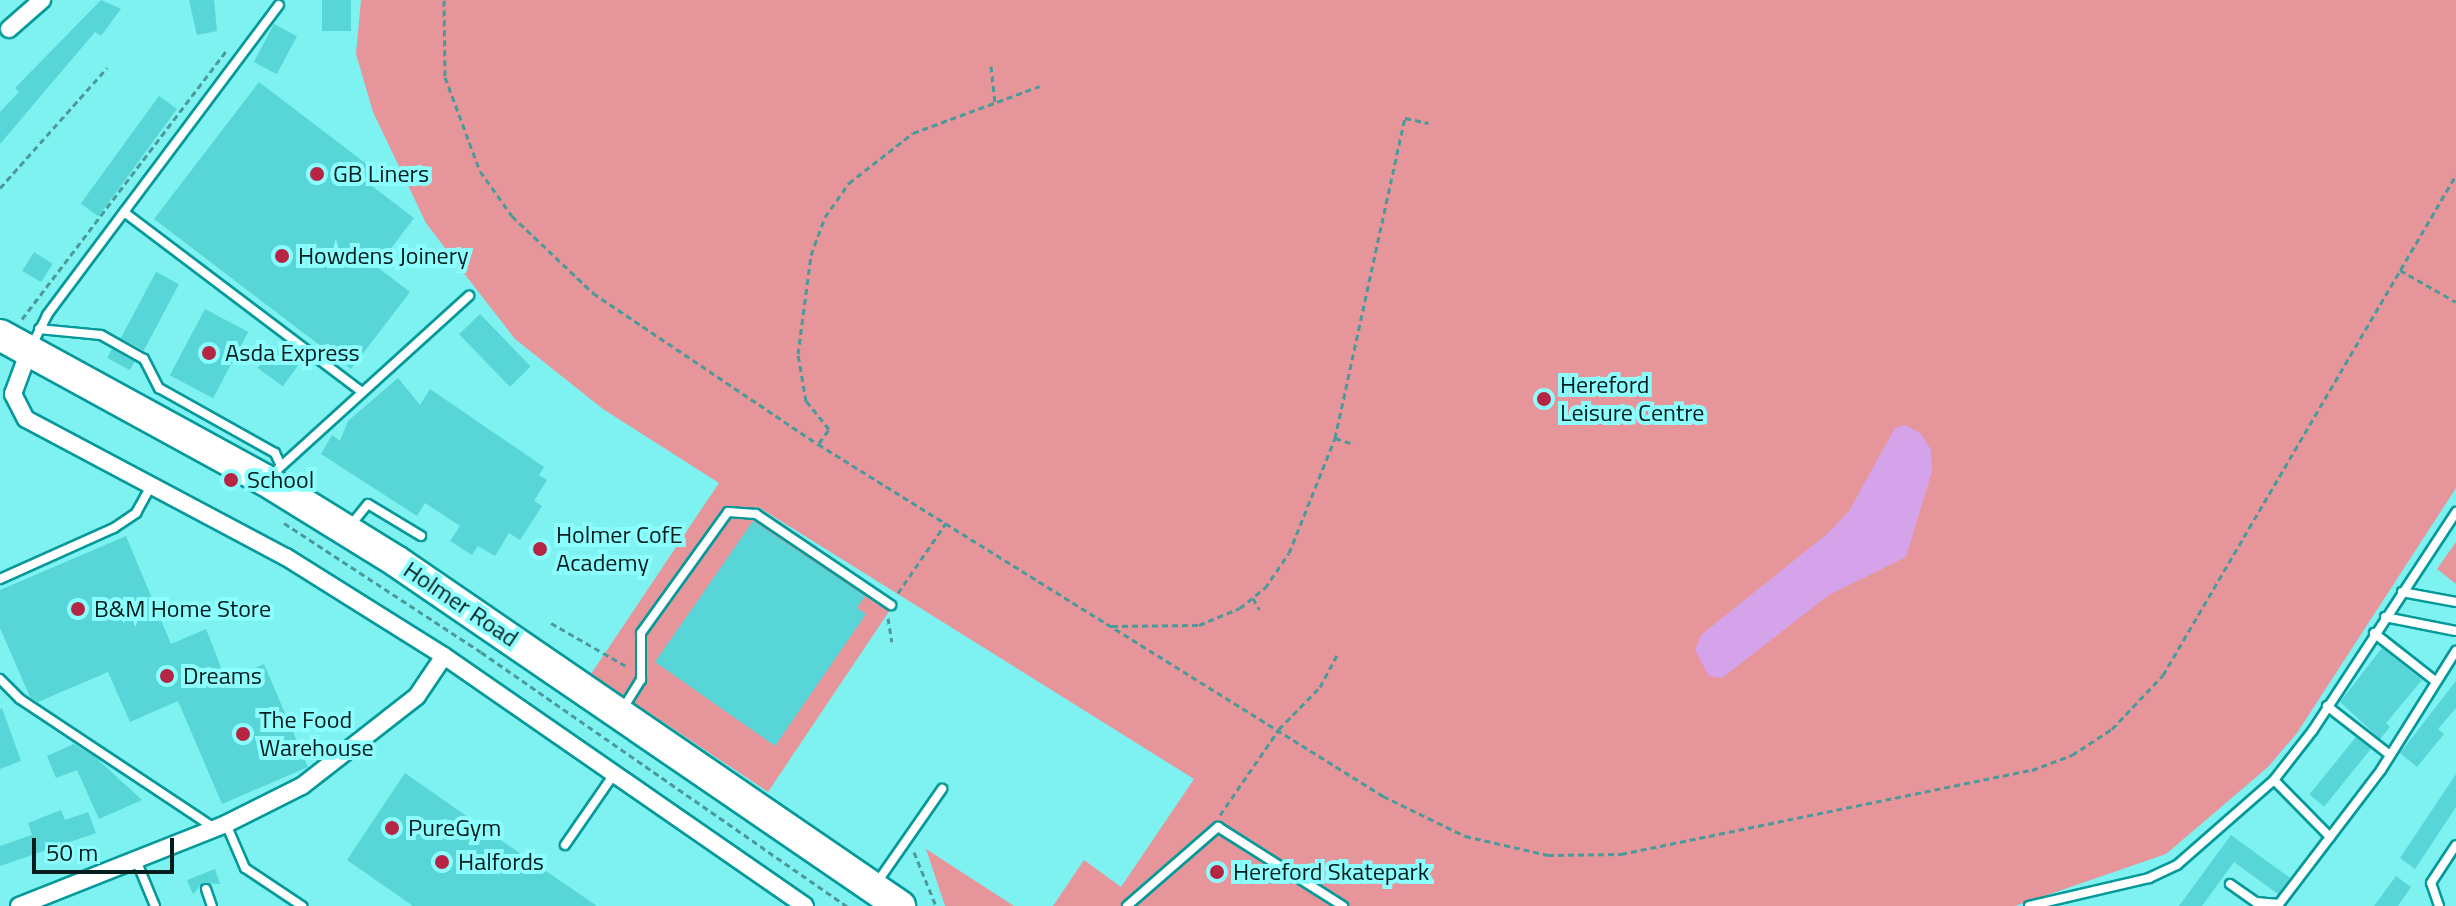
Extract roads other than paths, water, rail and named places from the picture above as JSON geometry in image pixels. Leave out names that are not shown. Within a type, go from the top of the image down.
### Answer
[{"type":"highway","name":"Holmer Road","points":[[19,339],[273,473],[347,530],[621,711],[900,906]]},
{"type":"street","points":[[9,29],[42,0]]},
{"type":"street","points":[[19,339],[14,383],[19,412],[38,427],[153,482],[286,557],[444,656],[805,906]]},
{"type":"street","points":[[19,906],[220,826],[302,786],[371,737],[417,696],[444,656]]},
{"type":"lane","points":[[19,339],[124,212],[279,5]]},
{"type":"lane","points":[[124,212],[362,392]]},
{"type":"lane","points":[[273,473],[469,296]]},
{"type":"lane","points":[[19,339],[101,335],[144,359],[159,388],[275,453],[273,473]]},
{"type":"lane","points":[[0,579],[114,528],[136,513],[153,482]]},
{"type":"lane","points":[[347,530],[368,504],[421,536]]},
{"type":"lane","points":[[621,711],[641,680],[641,633],[728,512],[756,514],[891,605]]},
{"type":"lane","points":[[2029,906],[2149,878],[2177,865],[2274,780],[2456,512]]},
{"type":"lane","points":[[2402,592],[2456,602]]},
{"type":"lane","points":[[2385,617],[2456,631]]},
{"type":"lane","points":[[2374,633],[2434,680]]},
{"type":"lane","points":[[2230,884],[2256,902],[2279,904],[2390,755],[2434,680],[2456,651]]},
{"type":"lane","points":[[0,679],[20,699],[220,826],[245,868],[302,906]]},
{"type":"lane","points":[[2327,706],[2390,755]]},
{"type":"lane","points":[[565,845],[614,774]]},
{"type":"lane","points":[[2274,780],[2330,837]]},
{"type":"lane","points":[[873,887],[942,789]]},
{"type":"lane","points":[[1127,906],[1209,831],[1218,827],[1232,833],[1343,906]]},
{"type":"lane","points":[[2439,906],[2431,883],[2456,845]]},
{"type":"lane","points":[[136,860],[155,906]]},
{"type":"lane","points":[[206,889],[212,906]]},
{"type":"place","name":"GB Liners","points":[[317,174]]},
{"type":"place","name":"Howdens Joinery","points":[[282,256]]},
{"type":"place","name":"Asda Express","points":[[209,353]]},
{"type":"place","name":"Hereford Leisure Centre","points":[[1544,399]]},
{"type":"place","name":"School","points":[[231,480]]},
{"type":"place","name":"Holmer CofE Academy","points":[[540,549]]},
{"type":"place","name":"B&M Home Store","points":[[78,609]]},
{"type":"place","name":"Dreams","points":[[167,676]]},
{"type":"place","name":"The Food Warehouse","points":[[243,734]]},
{"type":"place","name":"PureGym","points":[[392,828]]},
{"type":"place","name":"Halfords","points":[[442,862]]},
{"type":"place","name":"Hereford Skatepark","points":[[1217,872]]}]
